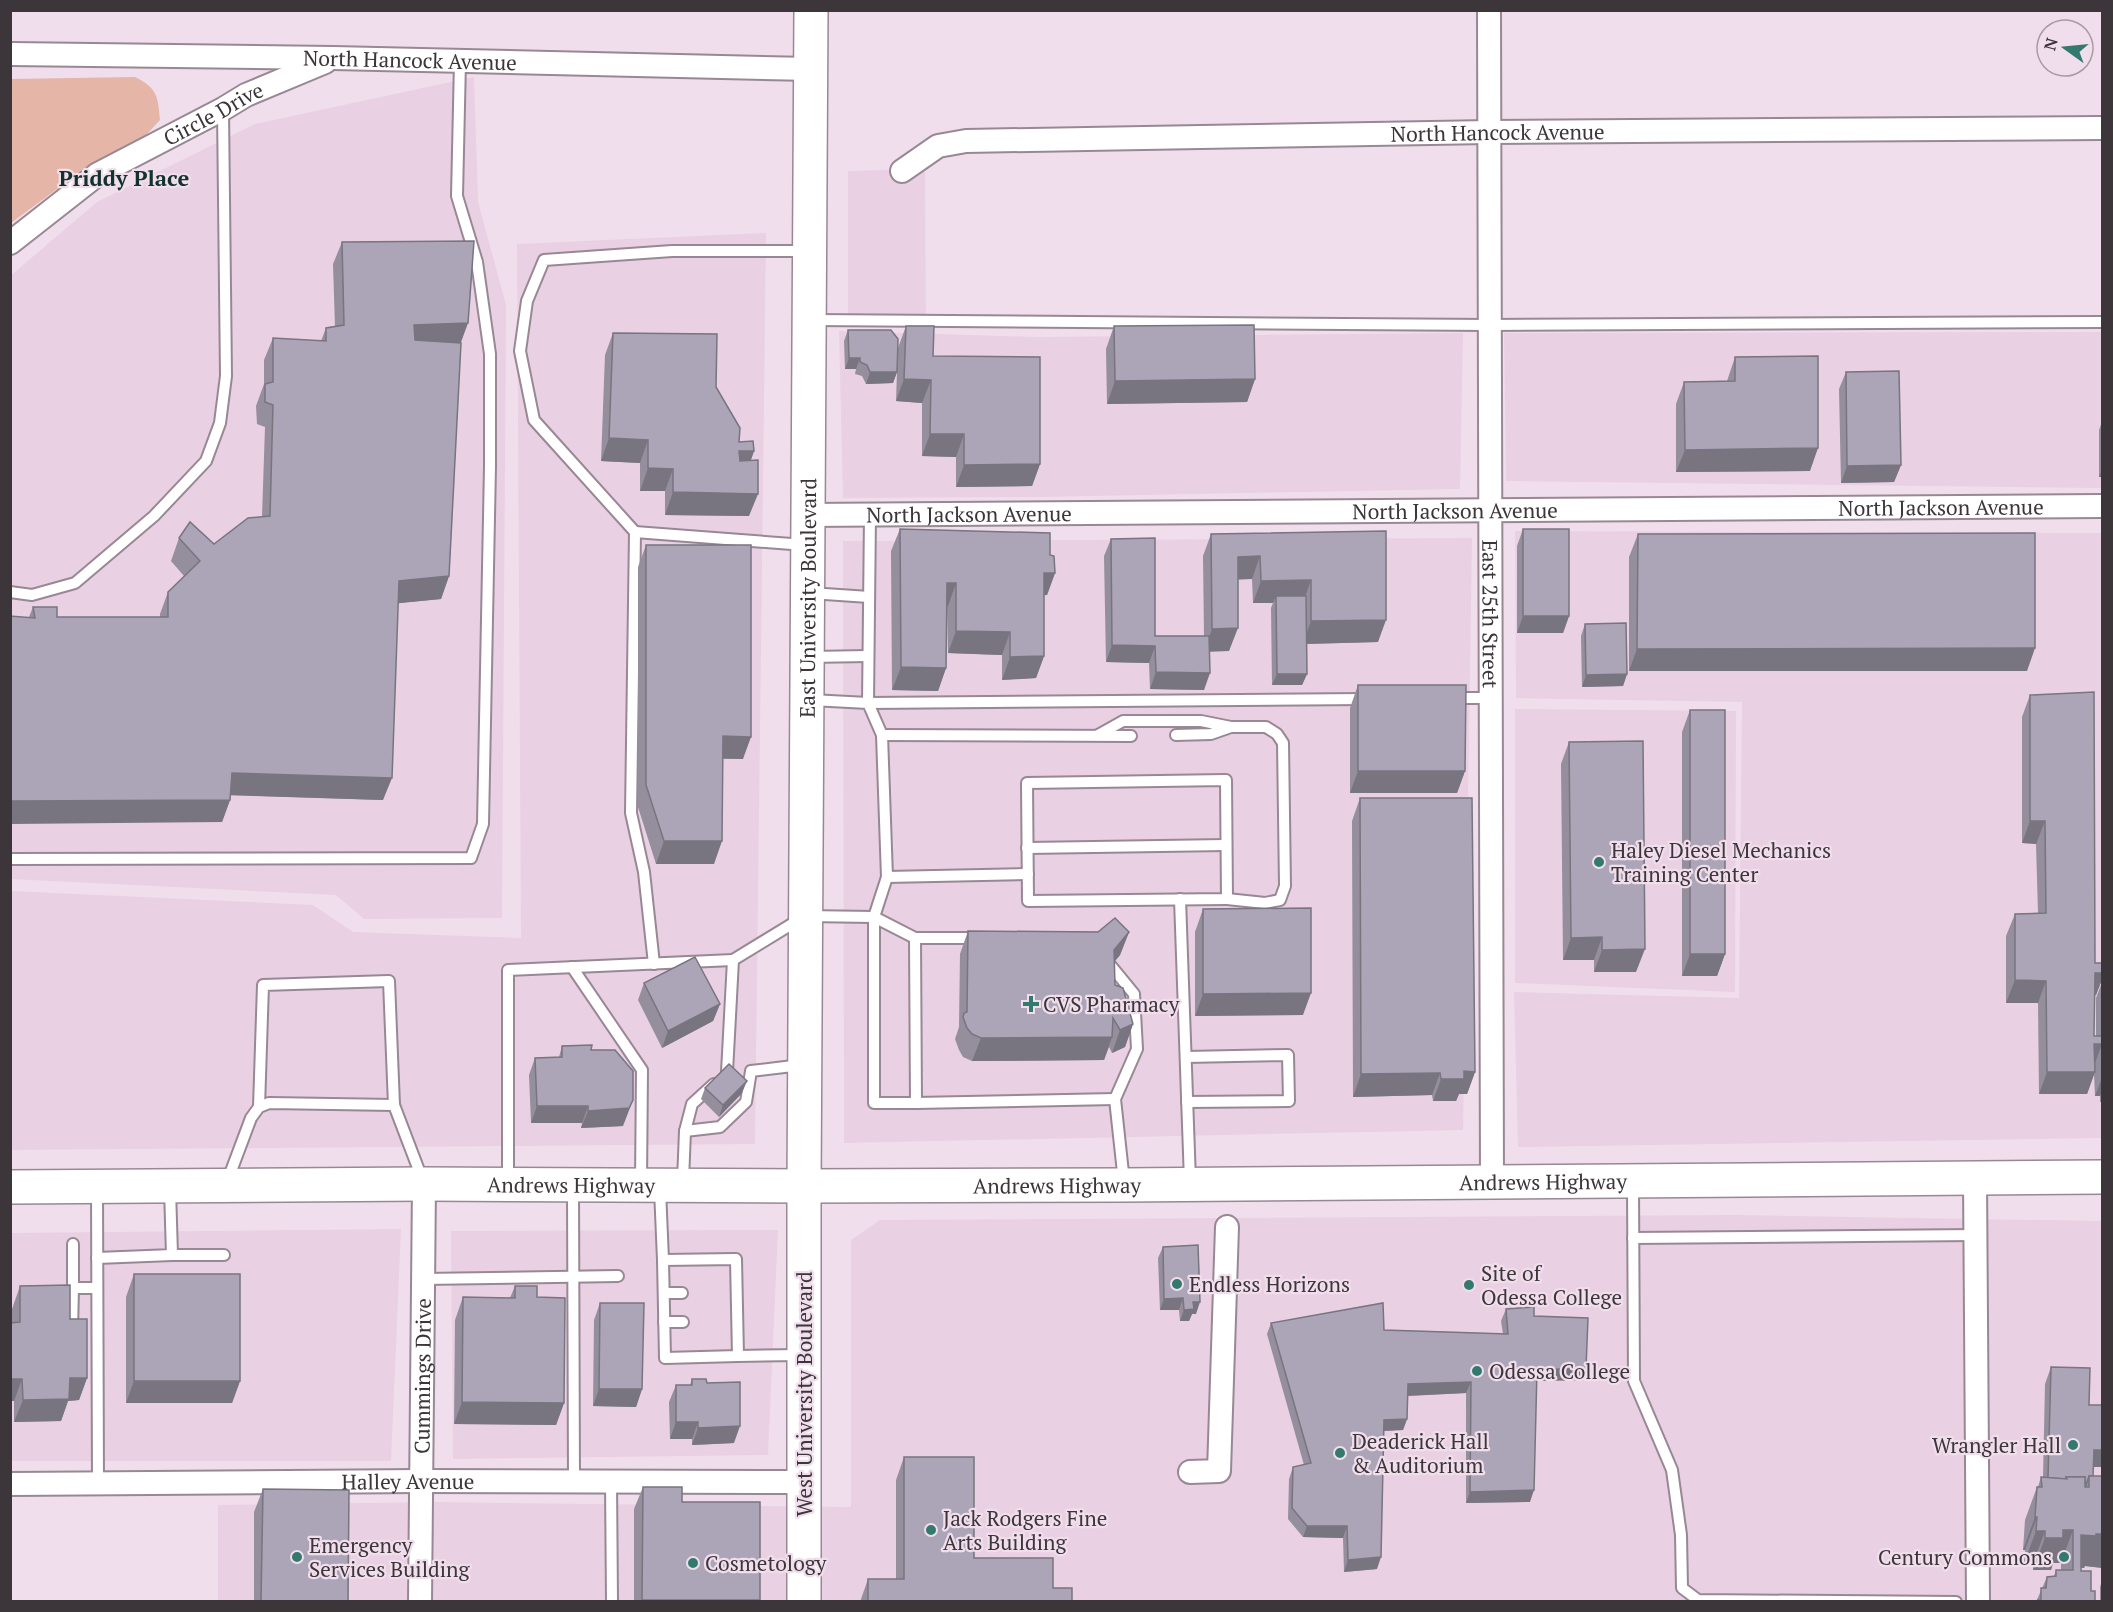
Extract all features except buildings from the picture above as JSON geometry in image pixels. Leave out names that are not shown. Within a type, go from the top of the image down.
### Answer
[{"type":"main road","name":"East University Boulevard","points":[[804,1186],[811,10]]},
{"type":"main road","name":"Andrews Highway","points":[[10,1186],[1124,1185],[2103,1177]]},
{"type":"main road","name":"West University Boulevard","points":[[804,1186],[804,1602]]},
{"type":"street","name":"East 25th Street","points":[[1488,10],[1492,1183]]},
{"type":"street","name":"North Hancock Avenue","points":[[10,54],[333,58],[810,69]]},
{"type":"street","name":"Circle Drive","points":[[10,243],[98,174],[223,110],[246,95],[333,58]]},
{"type":"street","name":"North Hancock Avenue","points":[[902,171],[938,146],[966,141],[1489,132],[2103,128]]},
{"type":"street","name":"North Jackson Avenue","points":[[807,530],[870,515],[2103,506]]},
{"type":"street","points":[[1976,1178],[1978,1602]]},
{"type":"street","name":"Cummings Drive","points":[[420,1602],[424,1184]]},
{"type":"street","points":[[1190,1472],[1219,1471],[1227,1227]]},
{"type":"street","name":"Halley Avenue","points":[[10,1484],[421,1481],[804,1482]]},
{"type":"lane","points":[[10,859],[471,858],[483,824],[490,478],[490,354],[477,262],[457,196],[460,61]]},
{"type":"lane","points":[[10,592],[32,595],[75,583],[154,516],[206,461],[220,423],[226,376],[223,110]]},
{"type":"lane","points":[[654,964],[644,872],[631,813],[635,532],[534,420],[520,351],[527,301],[544,260],[672,251],[810,251]]},
{"type":"lane","points":[[809,320],[1490,325],[2103,322]]},
{"type":"lane","points":[[870,515],[867,703],[882,735],[887,877],[874,917],[874,1104],[1115,1099]]},
{"type":"lane","points":[[635,532],[807,530]]},
{"type":"lane","points":[[807,593],[869,597]]},
{"type":"lane","points":[[807,657],[868,656]]},
{"type":"lane","points":[[1443,698],[1491,698]]},
{"type":"lane","points":[[806,700],[867,703],[1383,699]]},
{"type":"lane","points":[[1096,735],[1123,721],[1201,721],[1231,727],[1266,727],[1277,734],[1283,743],[1285,886],[1280,900],[1265,903],[1180,899],[1028,901],[1026,783],[1226,780],[1227,900]]},
{"type":"lane","points":[[1176,735],[1211,734],[1231,727]]},
{"type":"lane","points":[[882,735],[1131,736]]},
{"type":"lane","points":[[1028,848],[1226,845]]},
{"type":"lane","points":[[887,877],[1028,874]]},
{"type":"lane","points":[[1180,899],[1190,1184]]},
{"type":"lane","points":[[508,1185],[508,970],[733,960],[805,916],[874,917],[915,938],[993,938]]},
{"type":"lane","points":[[915,938],[916,1103]]},
{"type":"lane","points":[[685,1131],[720,1127],[746,1102],[739,1071],[733,960]]},
{"type":"lane","points":[[1111,966],[1134,994],[1137,1049],[1115,1099],[1124,1185]]},
{"type":"lane","points":[[573,967],[642,1070],[661,1185],[665,1358],[804,1355]]},
{"type":"lane","points":[[259,1107],[263,985],[389,981],[394,1105],[424,1184]]},
{"type":"lane","points":[[1186,1057],[1288,1055],[1289,1101],[1187,1102]]},
{"type":"lane","points":[[661,1185],[685,1131],[692,1104],[739,1071],[804,1065]]},
{"type":"lane","points":[[226,1185],[251,1118],[259,1107],[269,1103],[394,1105]]},
{"type":"lane","points":[[1633,1182],[1634,1381],[1672,1470],[1681,1535],[1682,1588],[1698,1600],[1956,1602]]},
{"type":"lane","points":[[170,1185],[172,1255]]},
{"type":"lane","points":[[573,1185],[574,1481]]},
{"type":"lane","points":[[97,1186],[98,1483]]},
{"type":"lane","points":[[1633,1238],[1976,1235]]},
{"type":"lane","points":[[72,1331],[73,1244]]},
{"type":"lane","points":[[97,1258],[224,1255]]},
{"type":"lane","points":[[663,1260],[736,1259],[733,1292],[738,1356]]},
{"type":"lane","points":[[423,1280],[618,1276]]},
{"type":"lane","points":[[73,1288],[97,1288]]},
{"type":"lane","points":[[664,1293],[682,1293]]},
{"type":"lane","points":[[664,1322],[683,1322]]},
{"type":"lane","points":[[611,1481],[612,1602]]},
{"type":"shaded area","points":[[135,77],[148,85],[155,94],[160,120],[146,135],[76,175],[11,223],[10,79]]},
{"type":"shaded area","points":[[474,77],[478,202],[506,305],[502,918],[364,919],[336,895],[11,879],[10,276],[97,202],[255,124]]},
{"type":"shaded area","points":[[925,169],[926,327],[848,326],[848,171]]},
{"type":"shaded area","points":[[766,233],[755,1144],[11,1150],[11,891],[313,905],[353,932],[521,938],[517,244]]},
{"type":"shaded area","points":[[839,331],[1037,337],[1463,333],[1460,489],[1039,497],[843,498]]},
{"type":"shaded area","points":[[2102,332],[2102,488],[1506,481],[1504,333]]},
{"type":"shaded area","points":[[1515,531],[2102,533],[2102,1138],[1518,1147],[1514,992],[1739,998],[1742,702],[1516,698]]},
{"type":"shaded area","points":[[1472,538],[1463,1130],[844,1143],[843,541]]},
{"type":"shaded area","points":[[1515,709],[1736,711],[1735,992],[1515,983]]},
{"type":"shaded area","name":"Odessa College","points":[[1735,1215],[2102,1221],[2102,1601],[218,1602],[218,1505],[435,1502],[851,1507],[851,1240],[880,1220]]},
{"type":"shaded area","points":[[401,1229],[391,1461],[11,1461],[10,1233]]},
{"type":"shaded area","points":[[778,1230],[768,1455],[453,1459],[451,1231]]},
{"type":"place","name":"Haley Diesel Mechanics Training Center","points":[[1599,862]]},
{"type":"place","name":"CVS Pharmacy","points":[[1031,1004]]},
{"type":"place","name":"Endless Horizons","points":[[1177,1284]]},
{"type":"place","name":"Site of Odessa College","points":[[1469,1285]]},
{"type":"place","name":"Odessa College","points":[[1477,1371]]},
{"type":"place","name":"Wrangler Hall","points":[[2073,1445]]},
{"type":"place","name":"Deaderick Hall & Auditorium","points":[[1340,1453]]},
{"type":"place","name":"Jack Rodgers Fine Arts Building","points":[[931,1530]]},
{"type":"place","name":"Emergency Services Building","points":[[297,1557]]},
{"type":"place","name":"Century Commons","points":[[2064,1557]]},
{"type":"place","name":"Cosmetology","points":[[693,1563]]},
{"type":"district","name":"Priddy Place","points":[[124,177]]}]
